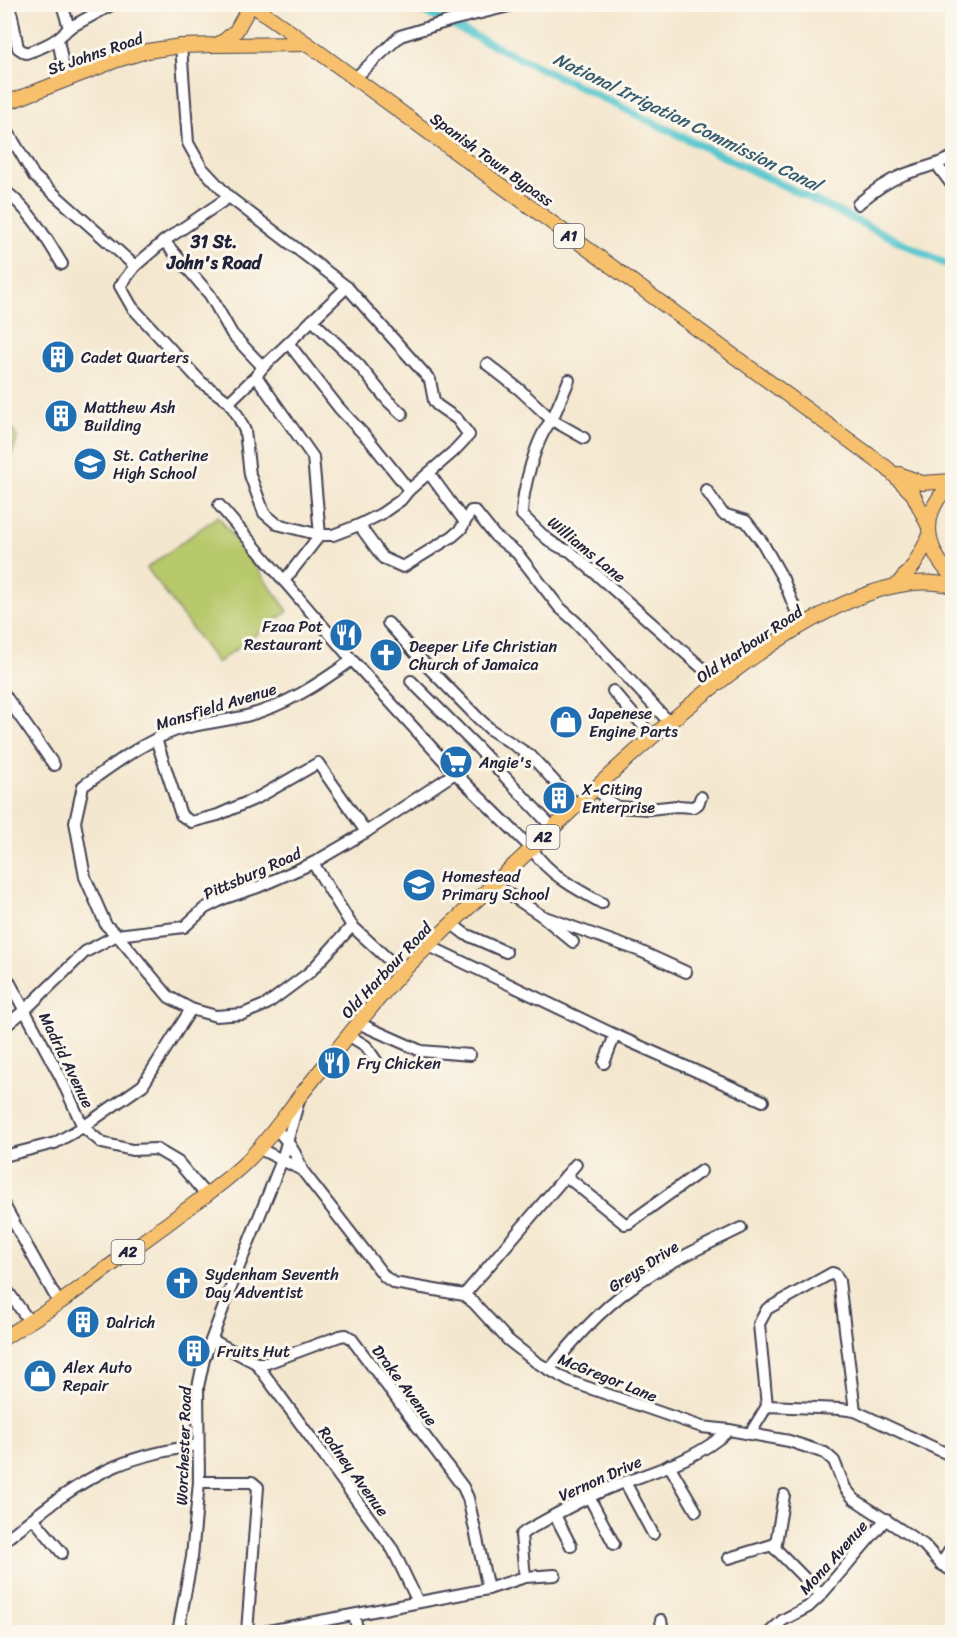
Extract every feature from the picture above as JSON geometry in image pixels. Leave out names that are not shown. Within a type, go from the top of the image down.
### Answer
[{"type":"main road","name":"Spanish Town Bypass","points":[[251,4],[887,468],[913,494],[929,532]]},
{"type":"main road","points":[[216,45],[231,37],[251,4]]},
{"type":"main road","name":"St Johns Road","points":[[4,104],[137,54],[181,46],[307,44]]},
{"type":"main road","name":"Spanish Town Bypass","points":[[887,468],[914,481],[952,483]]},
{"type":"main road","name":"A1","points":[[952,483],[937,502],[929,532],[937,556],[952,576]]},
{"type":"main road","points":[[897,585],[914,565],[929,532]]},
{"type":"main road","name":"Old Harbour Road","points":[[4,1338],[59,1303],[236,1171],[275,1128],[348,1035],[402,972],[553,828],[669,722],[718,682],[802,626],[847,603],[897,585],[926,581],[952,586]]},
{"type":"street","points":[[8,4],[18,48],[26,53],[58,40],[69,28],[113,4]]},
{"type":"street","points":[[62,4],[69,28]]},
{"type":"street","points":[[354,79],[400,36],[497,7],[517,4]]},
{"type":"street","points":[[58,40],[66,80]]},
{"type":"street","points":[[181,46],[188,144],[202,168],[229,197],[347,287],[420,367],[429,380],[437,405],[457,419],[469,435],[388,510],[333,535],[320,535],[276,524],[264,513],[250,475],[245,431],[229,402],[201,382],[132,307],[120,286],[135,266],[164,241],[229,197]]},
{"type":"street","points":[[4,125],[34,176],[135,266]]},
{"type":"street","points":[[858,204],[878,187],[905,174],[937,165],[952,157]]},
{"type":"street","points":[[937,165],[952,185]]},
{"type":"street","points":[[4,190],[20,202],[36,220],[62,264]]},
{"type":"street","points":[[164,241],[210,296],[232,334],[260,372],[314,457],[320,535],[284,581]]},
{"type":"street","points":[[229,402],[347,287]]},
{"type":"street","points":[[312,320],[358,364],[388,402],[402,414]]},
{"type":"street","points":[[289,344],[339,408],[370,441],[409,490]]},
{"type":"street","points":[[487,364],[520,390],[552,420],[584,438]]},
{"type":"street","points":[[552,420],[569,380]]},
{"type":"street","name":"Williams Lane","points":[[552,420],[543,433],[535,455],[525,488],[522,514],[558,548],[570,551],[718,682]]},
{"type":"street","points":[[429,473],[464,521]]},
{"type":"street","points":[[706,490],[723,514],[746,521],[756,533],[783,579],[802,626]]},
{"type":"street","points":[[219,505],[352,660],[455,773],[531,849],[539,861],[569,885],[602,903]]},
{"type":"street","points":[[359,525],[383,558],[403,567],[453,536],[461,529],[471,511],[475,511],[495,536],[517,553],[559,607],[576,622],[669,722]]},
{"type":"street","points":[[388,623],[424,664],[478,718],[491,730],[531,756],[577,806]]},
{"type":"street","name":"Mansfield Avenue","points":[[352,660],[319,684],[283,702],[247,716],[176,731],[139,748],[83,786],[75,822],[85,877],[106,925],[169,997],[191,1010],[216,1016],[243,1014],[267,1004],[310,972],[352,926]]},
{"type":"street","points":[[411,681],[553,828]]},
{"type":"street","points":[[613,691],[653,737]]},
{"type":"street","points":[[4,694],[54,765]]},
{"type":"street","points":[[156,740],[181,815],[191,822],[218,815],[259,797],[318,763],[366,832]]},
{"type":"street","name":"Pittsburg Road","points":[[4,1027],[85,952],[117,935],[184,927],[205,908],[225,898],[258,887],[313,863],[366,832],[455,773]]},
{"type":"street","points":[[597,789],[605,799],[618,807],[649,809],[693,807],[698,804],[701,797]]},
{"type":"street","points":[[313,863],[352,926],[402,972]]},
{"type":"street","points":[[494,884],[542,916],[573,942]]},
{"type":"street","points":[[542,916],[640,951],[686,972]]},
{"type":"street","points":[[452,924],[465,934],[506,952]]},
{"type":"street","points":[[429,946],[615,1035],[763,1101]]},
{"type":"street","name":"Madrid Avenue","points":[[4,972],[83,1127],[102,1143],[132,1150],[156,1149],[178,1161],[206,1195]]},
{"type":"street","points":[[4,1156],[55,1143],[83,1127],[143,1085],[191,1010]]},
{"type":"street","points":[[358,1023],[421,1051],[470,1055]]},
{"type":"street","points":[[348,1035],[366,1046],[376,1062]]},
{"type":"street","points":[[604,1063],[615,1035]]},
{"type":"street","name":"Worchester Road","points":[[180,1632],[192,1557],[199,1482],[198,1387],[204,1359],[282,1160],[300,1096]]},
{"type":"street","points":[[275,1128],[288,1141],[297,1155],[302,1170],[385,1277],[405,1286],[464,1295],[576,1164]]},
{"type":"street","points":[[258,1148],[302,1170]]},
{"type":"street","points":[[566,1176],[625,1224],[701,1171]]},
{"type":"street","points":[[4,1205],[59,1303]]},
{"type":"street","name":"Greys Drive","points":[[549,1370],[586,1327],[631,1288],[684,1256],[741,1228]]},
{"type":"street","points":[[750,1434],[767,1406],[759,1324],[761,1317],[767,1309],[832,1273],[839,1281],[855,1412]]},
{"type":"street","points":[[4,1286],[29,1321]]},
{"type":"street","name":"McGregor Lane","points":[[464,1295],[508,1340],[549,1370],[569,1381],[702,1428],[729,1430],[789,1441],[825,1453],[834,1461],[845,1488],[854,1499],[924,1545],[939,1562],[952,1572]]},
{"type":"street","name":"Drake Avenue","points":[[256,1363],[267,1363],[340,1336],[346,1335],[351,1338],[463,1487],[468,1498],[488,1589]]},
{"type":"street","points":[[212,1340],[256,1363]]},
{"type":"street","name":"Rodney Avenue","points":[[256,1363],[393,1550],[418,1602]]},
{"type":"street","points":[[767,1406],[841,1409],[855,1412],[952,1456]]},
{"type":"street","name":"Vernon Drive","points":[[525,1577],[521,1535],[589,1497],[697,1453],[729,1430]]},
{"type":"street","points":[[4,1541],[72,1489],[116,1466],[153,1454],[197,1445]]},
{"type":"street","points":[[669,1465],[696,1511]]},
{"type":"street","points":[[199,1482],[252,1482],[258,1487],[247,1632]]},
{"type":"street","points":[[625,1482],[653,1534]]},
{"type":"street","points":[[775,1549],[784,1495]]},
{"type":"street","points":[[589,1497],[614,1544]]},
{"type":"street","points":[[555,1515],[571,1546]]},
{"type":"street","points":[[33,1518],[63,1553]]},
{"type":"street","name":"Mona Avenue","points":[[770,1632],[783,1620],[808,1607],[821,1595],[886,1519]]},
{"type":"street","points":[[729,1558],[772,1545],[821,1595]]},
{"type":"street","points":[[939,1562],[952,1546]]},
{"type":"street","points":[[263,1632],[488,1589],[525,1577],[555,1575]]},
{"type":"street","points":[[354,1615],[358,1632]]},
{"type":"street","points":[[661,1620],[663,1632]]},
{"type":"green space","points":[[4,410],[17,438],[5,480],[4,480]]},
{"type":"green space","points":[[218,516],[288,611],[217,663],[147,568]]},
{"type":"waterway","name":"National Irrigation Commission Canal","points":[[408,4],[952,267]]},
{"type":"place","name":"Cadet Quarters","points":[[58,357]]},
{"type":"place","name":"Matthew Ash Building","points":[[61,416]]},
{"type":"place","name":"St. Catherine High School","points":[[90,464]]},
{"type":"place","name":"Fzaa Pot Restaurant","points":[[346,635]]},
{"type":"place","name":"Deeper Life Christian Church of Jamaica","points":[[386,655]]},
{"type":"place","name":"Japenese Engine Parts","points":[[566,722]]},
{"type":"place","name":"Angie's","points":[[456,762]]},
{"type":"place","name":"X-Citing Enterprise","points":[[559,798]]},
{"type":"place","name":"Homestead Primary School","points":[[419,885]]},
{"type":"place","name":"Fry Chicken","points":[[334,1063]]},
{"type":"place","name":"Sydenham Seventh Day Adventist","points":[[182,1283]]},
{"type":"place","name":"Dalrich","points":[[83,1322]]},
{"type":"place","name":"Fruits Hut","points":[[194,1351]]},
{"type":"place","name":"Alex Auto Repair","points":[[40,1376]]},
{"type":"district","name":"31 St. John's Road","points":[[214,252]]}]
